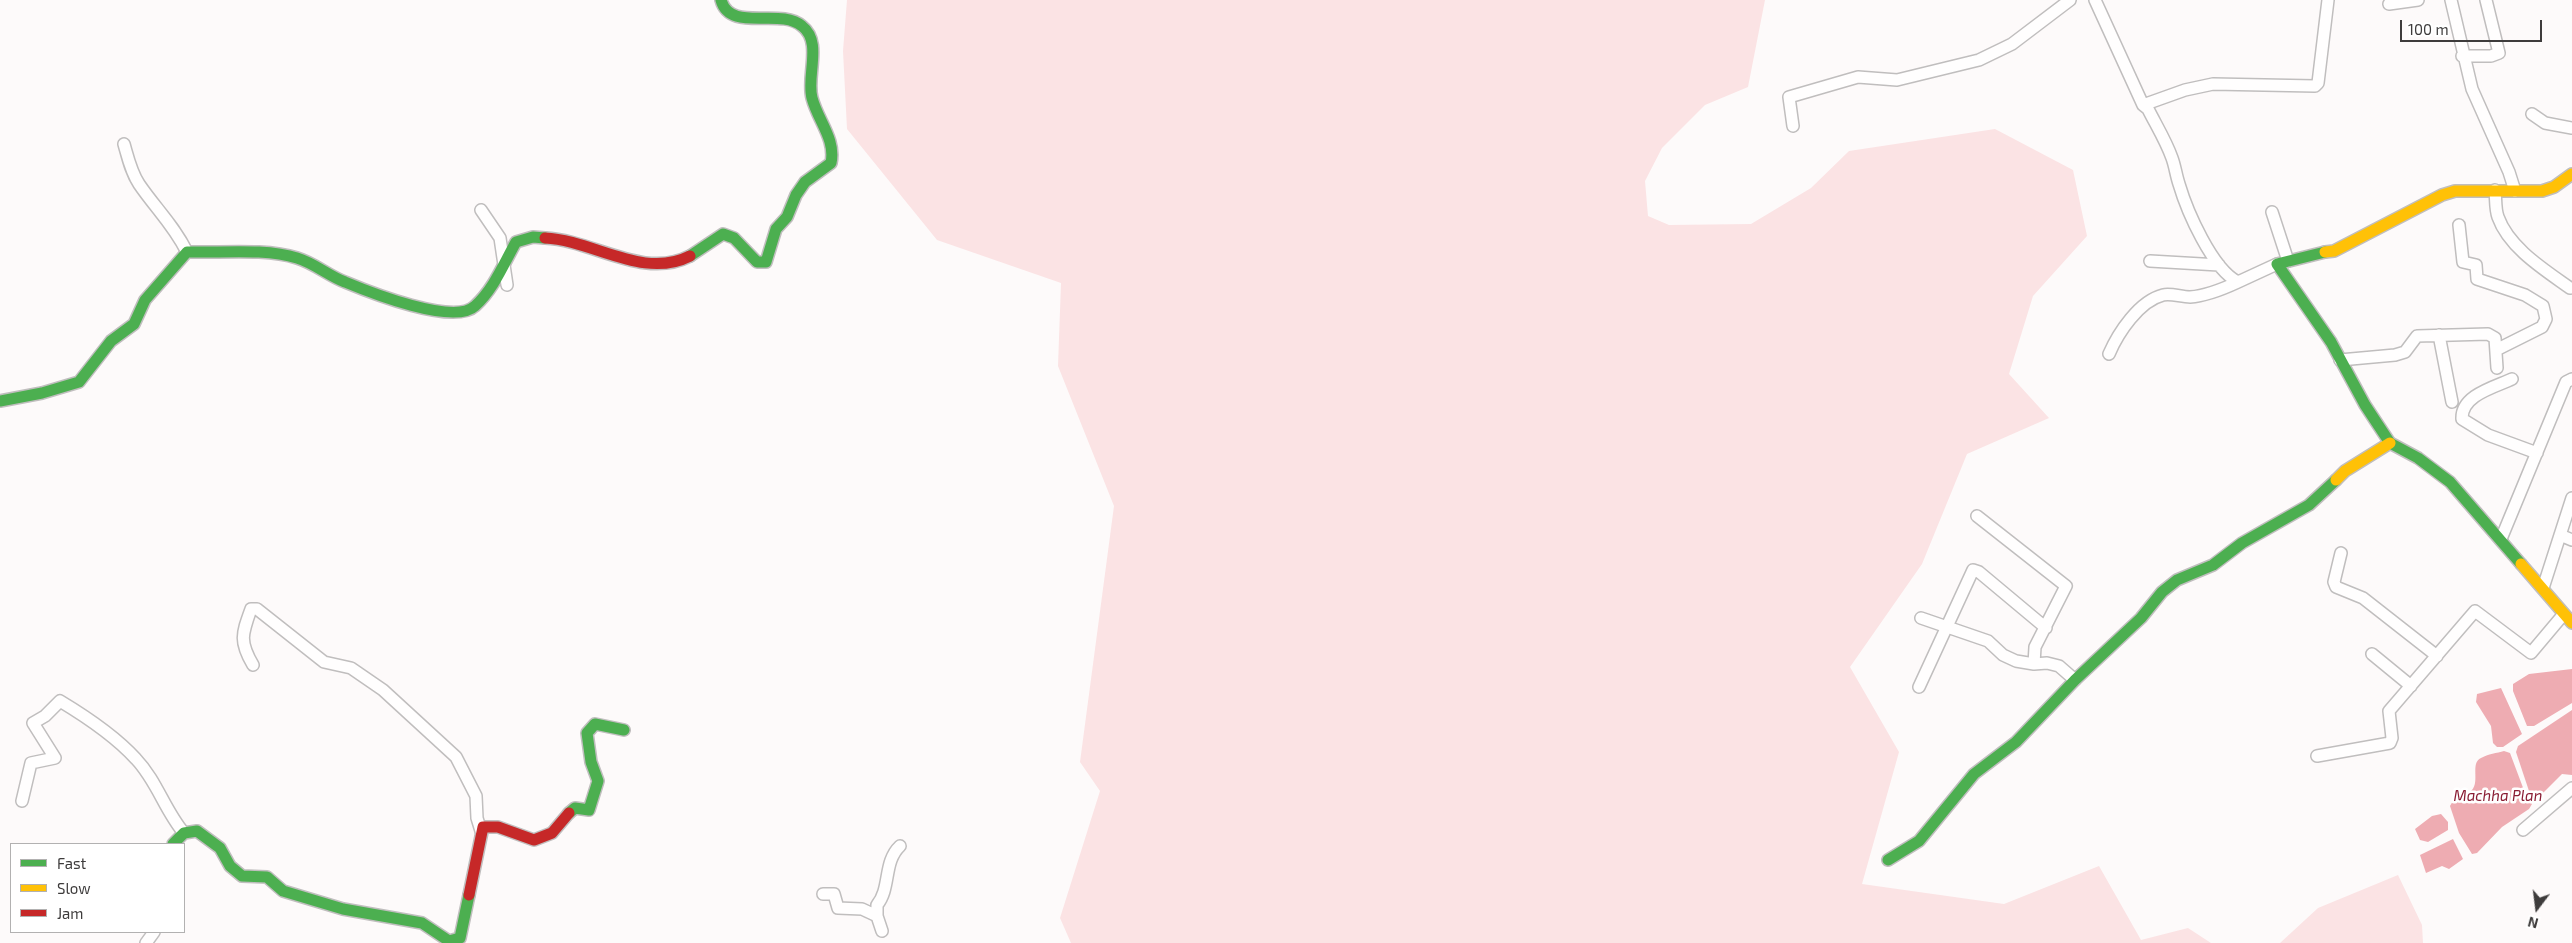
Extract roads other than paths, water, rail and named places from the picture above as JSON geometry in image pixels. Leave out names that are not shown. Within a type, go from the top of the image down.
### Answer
[{"type":"street","points":[[187,252],[273,254],[298,258],[344,282],[378,293],[400,304],[452,313],[474,308],[490,289],[503,262],[516,242],[529,237],[587,246],[636,260],[661,264],[676,263],[723,234],[734,238],[757,262],[766,262],[776,228],[787,217],[796,195],[805,182],[831,163],[833,154],[830,140],[812,99],[809,77],[814,57],[810,35],[802,25],[783,16],[739,18],[723,7],[721,0]]},
{"type":"street","points":[[1793,126],[1790,98],[1858,77],[1897,80],[1979,60],[2012,44],[2070,0]]},
{"type":"street","points":[[2095,0],[2143,105],[2148,109],[2172,158],[2180,186],[2200,232],[2228,277],[2238,282]]},
{"type":"street","points":[[2143,105],[2185,90],[2213,84],[2315,86],[2318,83],[2328,0]]},
{"type":"street","points":[[2390,4],[2418,0]]},
{"type":"street","points":[[2451,0],[2462,56],[2472,89],[2509,172],[2515,191]]},
{"type":"street","points":[[2462,56],[2491,56],[2499,53],[2486,0]]},
{"type":"street","points":[[2532,114],[2545,123],[2572,128]]},
{"type":"street","points":[[124,144],[129,165],[140,184],[177,232],[187,252]]},
{"type":"street","points":[[2110,354],[2117,336],[2144,306],[2165,294],[2192,296],[2224,288],[2283,263],[2334,251],[2442,195],[2455,191],[2542,191],[2572,174]]},
{"type":"street","points":[[2495,190],[2498,216],[2505,231],[2531,259],[2570,288]]},
{"type":"street","points":[[481,210],[500,238],[507,285]]},
{"type":"street","points":[[2272,212],[2283,263],[2390,444],[2418,458],[2450,482],[2568,619],[2531,652],[2475,611],[2389,711],[2390,743],[2317,756]]},
{"type":"street","points":[[2458,225],[2462,262],[2476,265],[2477,279],[2525,295],[2543,306],[2546,320],[2542,327],[2496,350]]},
{"type":"street","points":[[0,401],[42,393],[79,382],[95,364],[111,341],[134,324],[145,300],[187,252]]},
{"type":"street","points":[[2150,261],[2219,265]]},
{"type":"street","points":[[2340,360],[2395,355],[2410,349],[2417,336],[2488,334],[2495,338],[2497,368]]},
{"type":"street","points":[[2439,335],[2452,402]]},
{"type":"street","points":[[2512,379],[2470,400],[2461,414],[2462,419],[2488,435],[2537,452]]},
{"type":"street","points":[[2501,539],[2566,382],[2572,379]]},
{"type":"street","points":[[1888,860],[1919,841],[1974,774],[2016,742],[2076,680],[2141,618],[2162,592],[2176,580],[2213,566],[2242,543],[2309,505],[2345,470],[2390,444]]},
{"type":"street","points":[[2542,588],[2572,498]]},
{"type":"street","points":[[1977,516],[2066,586],[2036,647],[2034,664]]},
{"type":"street","points":[[2560,536],[2572,540]]},
{"type":"street","points":[[2341,554],[2334,582],[2336,587],[2363,598],[2437,656]]},
{"type":"street","points":[[1919,687],[1973,570],[1979,572],[2046,628]]},
{"type":"street","points":[[174,843],[184,833],[197,831],[220,848],[230,866],[242,876],[267,878],[283,891],[343,909],[422,923],[449,941],[460,938],[469,905],[481,831],[477,818],[476,796],[456,757],[382,690],[350,668],[324,662],[257,609],[251,609],[242,636],[245,651],[253,665]]},
{"type":"street","points":[[1921,618],[1988,640],[2002,655],[2016,661],[2034,664],[2047,663],[2059,666],[2076,680]]},
{"type":"street","points":[[2372,654],[2411,686]]},
{"type":"street","points":[[22,801],[31,763],[55,758],[33,723],[45,716],[60,700],[81,714],[136,759],[159,791],[173,819],[184,833]]},
{"type":"street","points":[[481,831],[487,826],[504,829],[521,839],[541,840],[557,831],[564,816],[574,808],[589,810],[598,781],[591,762],[587,732],[595,724],[624,730]]},
{"type":"street","points":[[2523,830],[2572,788]]},
{"type":"street","points":[[882,931],[877,916],[877,905],[884,896],[885,881],[894,852],[900,846]]},
{"type":"street","points":[[823,894],[834,894],[838,908],[862,909],[877,916]]},
{"type":"water","points":[[2572,669],[2572,703],[2534,726],[2527,726],[2513,691],[2513,684],[2529,674]]},
{"type":"water","name":"Machha Plan","points":[[2501,688],[2522,734],[2503,747],[2497,747],[2493,743],[2491,726],[2476,702],[2477,694]]},
{"type":"water","name":"Machha Plan","points":[[2572,710],[2572,775],[2562,774],[2542,794],[2534,797],[2529,791],[2516,752],[2518,746]]},
{"type":"water","name":"Machha Plan","points":[[2504,751],[2510,753],[2525,793],[2532,804],[2529,809],[2502,827],[2477,853],[2472,854],[2459,833],[2450,806],[2454,801],[2472,790],[2478,760]]},
{"type":"water","points":[[2441,814],[2448,822],[2448,830],[2428,842],[2420,840],[2415,829],[2432,816]]},
{"type":"water","points":[[2453,839],[2463,859],[2449,869],[2442,866],[2426,873],[2420,855]]}]
